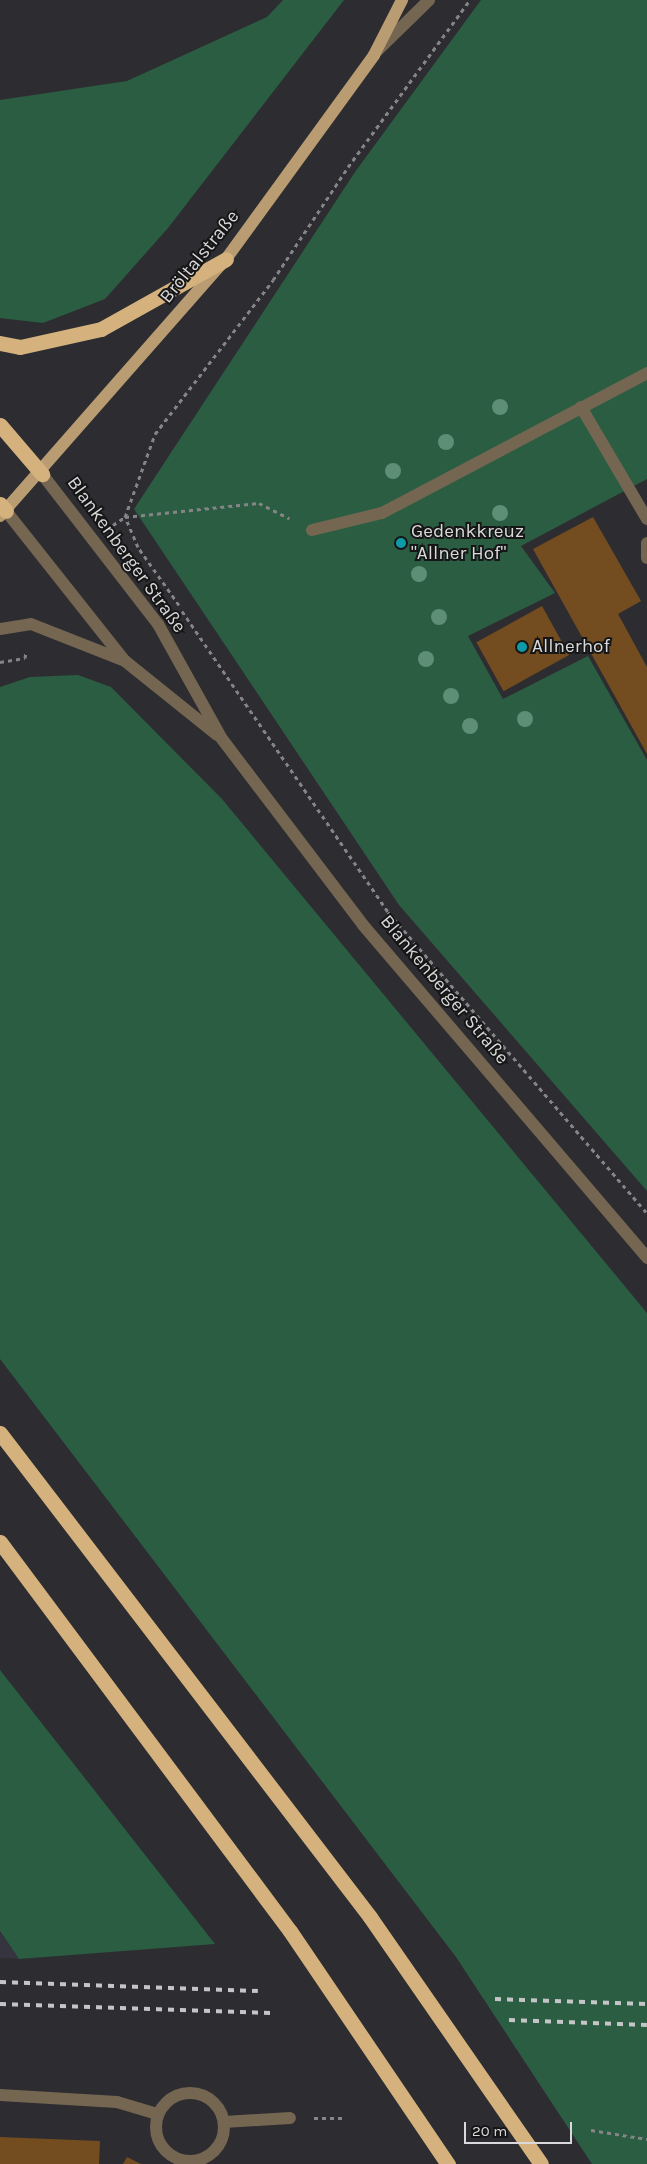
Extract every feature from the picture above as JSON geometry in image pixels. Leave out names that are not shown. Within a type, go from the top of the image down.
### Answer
[{"type":"highway","points":[[0,343],[20,347],[101,329],[226,259]]},
{"type":"highway","points":[[0,425],[42,474]]},
{"type":"highway","points":[[0,1433],[370,1917],[541,2164]]},
{"type":"highway","points":[[0,1542],[290,1931],[448,2164]]},
{"type":"main road","name":"Bröltalstraße","points":[[2,511],[42,474],[226,259],[374,55],[402,0]]},
{"type":"street","points":[[374,55],[429,0]]},
{"type":"street","points":[[312,530],[382,513],[647,373]]},
{"type":"street","points":[[581,407],[647,519]]},
{"type":"street","name":"Blankenberger Straße","points":[[42,474],[158,624],[222,739],[363,926],[647,1258]]},
{"type":"street","name":"Blankenberger Straße","points":[[2,511],[124,661],[222,739]]},
{"type":"street","points":[[647,543],[647,558]]},
{"type":"street","points":[[0,629],[31,624],[124,661]]},
{"type":"street","points":[[194,2093],[214,2102],[224,2122],[214,2151],[185,2163],[167,2154],[160,2145],[157,2114],[172,2098],[194,2093]]},
{"type":"street","points":[[0,2095],[117,2102],[157,2114]]},
{"type":"street","points":[[224,2122],[290,2118]]},
{"type":"path","points":[[470,0],[348,167],[273,280],[156,434],[125,516],[138,547],[388,912],[647,1213]]},
{"type":"path","points":[[93,540],[125,516],[259,503],[312,530]]},
{"type":"path","points":[[0,662],[25,658],[31,624]]},
{"type":"path","points":[[592,2130],[647,2139]]},
{"type":"shaded area","points":[[0,1932],[19,1959],[0,1958]]},
{"type":"green space","points":[[283,0],[344,0],[168,228],[105,299],[43,323],[0,318],[0,100],[127,81],[267,17]]},
{"type":"green space","points":[[481,0],[647,0],[647,479],[521,546],[555,593],[468,636],[503,699],[588,656],[647,760],[647,1191],[399,905],[134,509],[355,172]]},
{"type":"green space","points":[[78,675],[111,687],[222,799],[647,1313],[647,2164],[592,2164],[456,1957],[0,1359],[0,687],[30,677]]},
{"type":"green space","points":[[0,1670],[215,1944],[19,1959],[0,1931]]},
{"type":"building","points":[[593,517],[641,601],[618,614],[647,667],[647,754],[533,549]]},
{"type":"building","name":"Allnerhof","points":[[542,606],[569,655],[504,691],[476,642]]},
{"type":"building","points":[[0,2137],[100,2141],[99,2164],[0,2164]]},
{"type":"building","points":[[127,2157],[141,2164],[123,2164]]},
{"type":"railway","points":[[0,1982],[258,1991]]},
{"type":"railway","points":[[495,1999],[647,2004]]},
{"type":"railway","points":[[0,2004],[271,2013]]},
{"type":"railway","points":[[509,2020],[647,2025]]},
{"type":"place","name":"Gedenkkreuz \"Allner Hof\"","points":[[401,543]]},
{"type":"place","name":"Allnerhof","points":[[522,647]]}]
